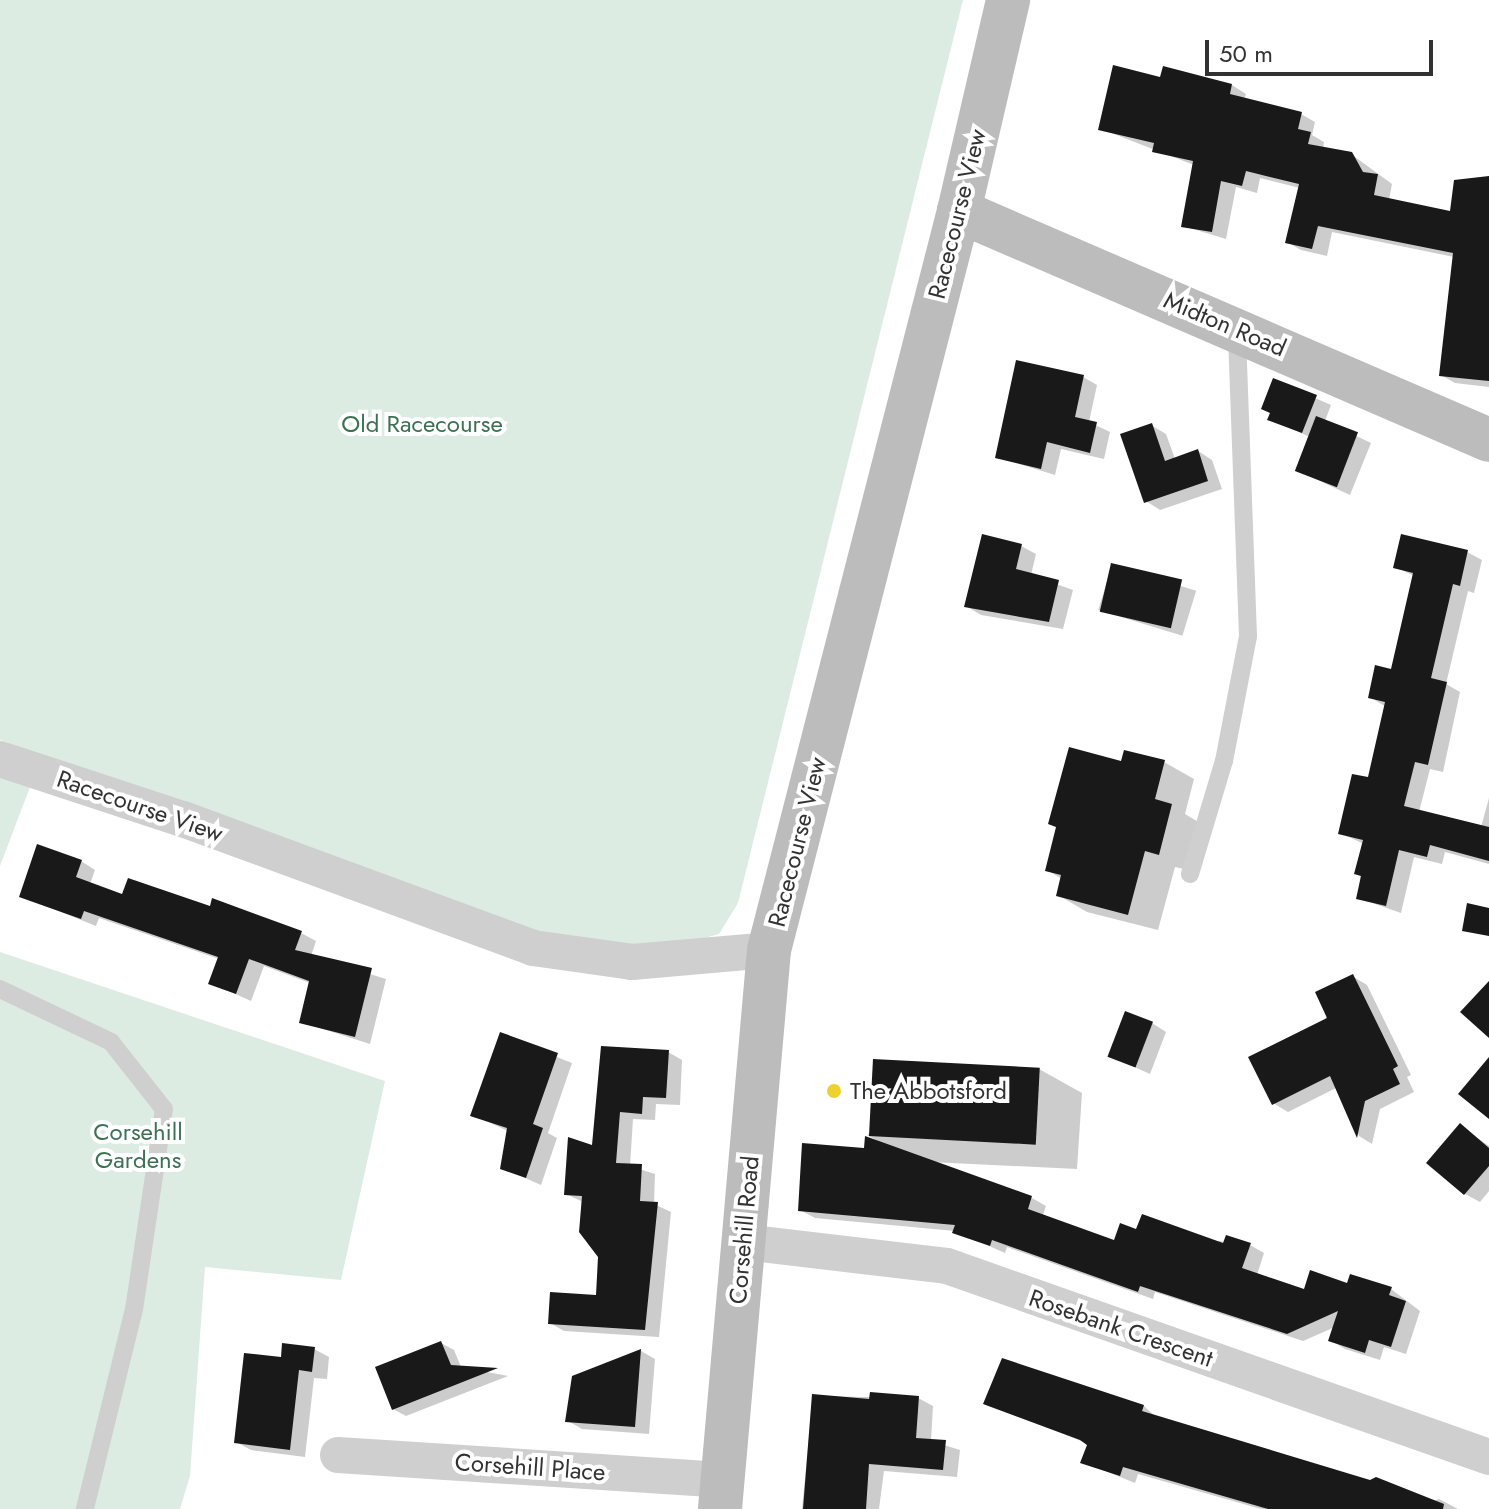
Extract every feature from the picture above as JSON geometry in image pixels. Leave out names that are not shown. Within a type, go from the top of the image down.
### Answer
[{"type":"street","name":"Racecourse View","points":[[0,759],[183,819],[533,948],[632,962],[769,950],[959,211],[1008,0]]},
{"type":"street","name":"Midton Road","points":[[959,211],[1237,328],[1489,440]]},
{"type":"street","name":"Corsehill Road","points":[[721,1495],[769,950]]},
{"type":"street","name":"Rosebank Crescent","points":[[743,1242],[947,1266],[1489,1457]]},
{"type":"street","name":"Corsehill Place","points":[[338,1455],[721,1495]]},
{"type":"lane","points":[[1190,874],[1224,761],[1248,636],[1237,328]]},
{"type":"lane","points":[[0,989],[111,1042],[164,1109],[134,1309],[85,1509]]},
{"type":"green space","name":"Old Racecourse","points":[[0,0],[963,0],[738,903],[719,934],[666,949],[540,934],[0,740]]},
{"type":"green space","points":[[0,776],[30,787],[0,866]]},
{"type":"green space","name":"Corsehill Gardens","points":[[0,952],[385,1081],[341,1280],[205,1267],[190,1476],[180,1509],[0,1509]]},
{"type":"building","points":[[1113,65],[1160,77],[1163,66],[1232,84],[1230,94],[1302,112],[1298,129],[1311,132],[1308,144],[1352,152],[1363,172],[1378,174],[1374,195],[1450,211],[1454,180],[1489,176],[1489,381],[1439,376],[1453,253],[1318,226],[1312,249],[1285,243],[1299,184],[1246,171],[1242,186],[1221,181],[1212,232],[1181,227],[1193,161],[1152,152],[1154,143],[1098,130]]},
{"type":"building","points":[[1016,360],[1084,375],[1075,417],[1097,422],[1090,453],[1047,442],[1041,469],[995,458]]},
{"type":"building","points":[[1273,378],[1317,395],[1302,433],[1267,420],[1270,413],[1261,409]]},
{"type":"building","points":[[1316,416],[1358,432],[1337,487],[1295,471]]},
{"type":"building","points":[[1152,423],[1165,461],[1198,449],[1208,481],[1144,503],[1120,434]]},
{"type":"building","points":[[982,534],[1022,544],[1016,569],[1059,580],[1049,622],[964,607]]},
{"type":"building","points":[[1401,534],[1468,550],[1460,586],[1453,584],[1431,678],[1447,682],[1428,765],[1415,762],[1404,806],[1489,827],[1489,861],[1430,845],[1427,857],[1399,850],[1386,906],[1356,899],[1361,876],[1354,874],[1363,840],[1338,834],[1352,774],[1368,777],[1385,702],[1368,698],[1375,665],[1391,669],[1413,573],[1393,568]]},
{"type":"building","points":[[1111,563],[1182,579],[1171,628],[1100,612]]},
{"type":"building","points":[[1069,747],[1121,761],[1124,750],[1165,760],[1155,799],[1172,804],[1159,855],[1145,851],[1128,915],[1056,896],[1061,875],[1045,871],[1056,827],[1048,824]]},
{"type":"building","points":[[37,844],[82,860],[76,877],[122,894],[128,878],[210,906],[212,898],[302,931],[295,950],[372,968],[355,1037],[299,1023],[309,981],[249,959],[236,994],[208,984],[218,957],[84,911],[81,919],[19,897]]},
{"type":"building","points":[[1467,903],[1489,908],[1489,936],[1462,931]]},
{"type":"building","points":[[1353,974],[1398,1066],[1393,1069],[1400,1084],[1365,1101],[1357,1138],[1330,1076],[1272,1105],[1248,1057],[1327,1018],[1315,992]]},
{"type":"building","points":[[1489,981],[1489,1038],[1460,1012]]},
{"type":"building","points":[[1125,1011],[1153,1022],[1135,1067],[1107,1057]]},
{"type":"building","points":[[500,1032],[558,1053],[533,1124],[543,1128],[526,1178],[500,1169],[507,1128],[470,1116]]},
{"type":"building","points":[[601,1046],[669,1050],[666,1098],[643,1097],[642,1114],[620,1112],[616,1163],[642,1164],[640,1201],[658,1202],[645,1330],[548,1324],[550,1292],[596,1295],[598,1257],[579,1232],[582,1196],[564,1195],[568,1137],[592,1145]]},
{"type":"building","points":[[1489,1057],[1489,1119],[1458,1094]]},
{"type":"building","points":[[873,1059],[1040,1068],[1036,1145],[869,1136]]},
{"type":"building","points":[[1460,1123],[1489,1148],[1489,1166],[1464,1195],[1426,1163]]},
{"type":"building","points":[[865,1136],[1032,1196],[1028,1209],[1114,1240],[1120,1223],[1136,1229],[1142,1214],[1223,1243],[1226,1235],[1251,1243],[1242,1268],[1304,1289],[1310,1270],[1347,1283],[1350,1274],[1392,1287],[1389,1295],[1406,1301],[1391,1347],[1369,1340],[1365,1353],[1328,1341],[1338,1311],[1287,1334],[1140,1286],[1138,1292],[992,1240],[990,1246],[952,1233],[955,1225],[798,1211],[802,1143],[864,1148]]},
{"type":"building","points":[[441,1341],[451,1365],[498,1368],[392,1410],[375,1367]]},
{"type":"building","points":[[282,1343],[315,1347],[312,1372],[299,1370],[290,1450],[234,1443],[244,1353],[281,1357]]},
{"type":"building","points":[[641,1349],[635,1427],[565,1422],[572,1376]]},
{"type":"building","points":[[1002,1358],[1144,1405],[1142,1411],[1370,1480],[1376,1477],[1444,1504],[1443,1509],[1268,1509],[1123,1467],[1120,1476],[1080,1463],[1087,1445],[1080,1440],[983,1404]]},
{"type":"building","points":[[870,1392],[919,1396],[916,1438],[946,1440],[943,1470],[869,1464],[866,1509],[803,1509],[812,1394],[869,1399]]},
{"type":"place","name":"The Abbotsford","points":[[834,1091]]}]
